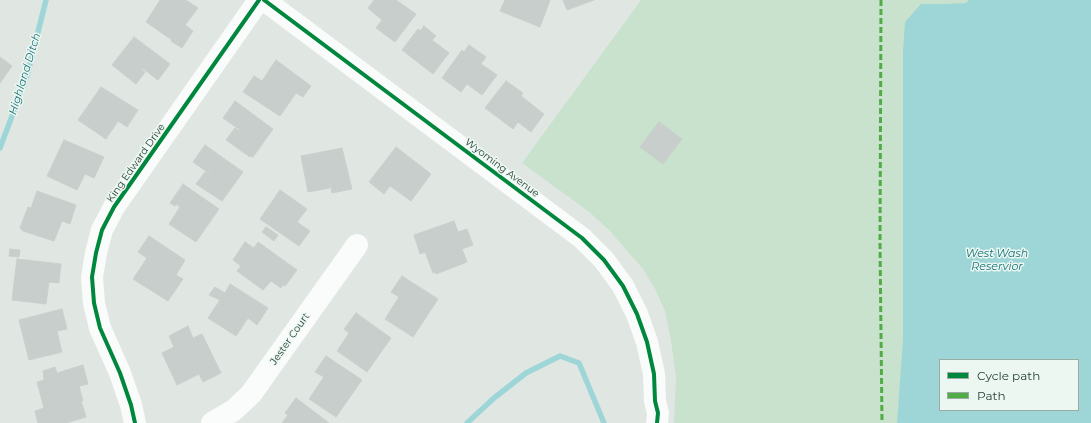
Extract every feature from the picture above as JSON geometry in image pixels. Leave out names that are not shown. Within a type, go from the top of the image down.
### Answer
[{"type":"street","name":"King Edward Drive","points":[[135,423],[131,405],[120,374],[100,328],[94,303],[92,277],[102,230],[114,207],[259,0]]},
{"type":"street","name":"Wyoming Avenue","points":[[264,0],[582,238],[604,260],[623,286],[637,314],[647,342],[654,374],[655,401],[658,413],[657,423]]},
{"type":"street","name":"Jester Court","points":[[212,423],[234,410],[252,394],[357,245]]},
{"type":"green space","points":[[641,0],[1091,0],[1091,423],[674,423],[676,377],[665,311],[656,291],[643,269],[609,230],[588,211],[522,163]]},
{"type":"water","name":"West Wash Reservior","points":[[969,0],[1091,0],[1091,423],[897,423],[903,339],[903,51],[905,22],[921,4],[966,3]]},
{"type":"building","points":[[160,0],[186,0],[198,8],[185,25],[193,31],[182,48],[146,22]]},
{"type":"building","points":[[374,0],[396,0],[416,14],[395,42],[376,28],[382,20],[368,8]]},
{"type":"building","points":[[505,0],[550,0],[540,27],[500,11]]},
{"type":"building","points":[[563,0],[594,0],[567,10]]},
{"type":"building","points":[[424,26],[436,36],[432,40],[449,53],[433,74],[402,50],[418,29],[420,31]]},
{"type":"building","points":[[134,37],[170,64],[158,80],[142,68],[141,69],[145,72],[136,84],[112,65]]},
{"type":"building","points":[[469,45],[486,57],[481,64],[497,75],[482,95],[467,84],[461,92],[442,78],[462,50],[464,52]]},
{"type":"building","points":[[0,57],[12,66],[0,83]]},
{"type":"building","points":[[276,60],[311,86],[303,97],[296,93],[280,116],[243,92],[254,76],[262,81]]},
{"type":"building","points":[[506,81],[523,93],[521,96],[544,114],[531,132],[518,122],[513,129],[485,108]]},
{"type":"building","points":[[101,87],[138,110],[127,127],[118,121],[106,139],[78,120]]},
{"type":"building","points":[[235,101],[273,129],[253,157],[250,157],[226,140],[235,128],[239,131],[240,130],[223,118]]},
{"type":"building","points":[[659,122],[682,139],[663,164],[640,147]]},
{"type":"building","points":[[64,140],[104,157],[94,178],[85,174],[77,190],[47,176]]},
{"type":"building","points":[[205,145],[243,172],[222,201],[196,184],[205,172],[210,175],[193,162]]},
{"type":"building","points":[[396,147],[431,174],[411,201],[390,186],[384,194],[369,182]]},
{"type":"building","points":[[342,148],[352,189],[332,193],[329,177],[330,188],[308,192],[301,156]]},
{"type":"building","points":[[183,184],[219,209],[196,242],[169,224],[180,207],[176,204],[175,206],[170,203]]},
{"type":"building","points":[[280,190],[307,209],[297,222],[310,231],[299,246],[260,219]]},
{"type":"building","points":[[37,191],[76,205],[70,224],[62,221],[54,241],[23,231],[20,228],[28,207],[31,208]]},
{"type":"building","points":[[454,221],[458,232],[467,229],[473,245],[462,249],[467,262],[436,274],[435,272],[433,273],[425,252],[420,254],[414,235]]},
{"type":"building","points":[[266,227],[278,235],[274,241],[262,232]]},
{"type":"building","points":[[149,236],[185,260],[176,275],[183,279],[168,301],[133,279],[147,258],[138,252]]},
{"type":"building","points":[[245,242],[254,248],[258,242],[297,270],[285,286],[283,285],[281,288],[271,281],[263,290],[237,271],[241,266],[233,260]]},
{"type":"building","points":[[10,249],[20,250],[19,257],[9,256]]},
{"type":"building","points":[[17,259],[61,264],[59,283],[49,282],[46,304],[12,300]]},
{"type":"building","points":[[402,276],[438,299],[413,337],[385,319],[399,297],[391,292]]},
{"type":"building","points":[[230,284],[268,308],[257,325],[248,318],[236,336],[208,318],[220,300],[209,295],[215,287],[225,293]]},
{"type":"building","points":[[62,309],[67,329],[57,331],[62,352],[29,360],[19,320]]},
{"type":"building","points":[[356,313],[391,338],[367,372],[337,351],[349,333],[344,329]]},
{"type":"building","points":[[188,326],[193,338],[202,334],[221,373],[203,382],[199,374],[177,385],[162,353],[174,347],[169,336]]},
{"type":"building","points":[[326,356],[362,380],[336,417],[309,399],[324,377],[315,372]]},
{"type":"building","points":[[83,365],[88,384],[79,386],[83,401],[81,401],[86,417],[66,423],[38,423],[35,411],[44,408],[37,382],[44,380],[43,371],[55,367],[57,373]]},
{"type":"building","points":[[296,398],[329,423],[282,423],[288,415],[285,413]]},
{"type":"waterway","name":"Highland Ditch","points":[[0,148],[27,76],[46,0]]},
{"type":"waterway","name":"Highland Ditch","points":[[467,423],[494,398],[526,373],[560,356],[579,363],[604,423]]},
{"type":"marked path","points":[[881,0],[880,244],[882,423]]},
{"type":"cycle path","points":[[135,423],[131,405],[120,373],[100,328],[94,303],[92,277],[102,230],[114,207],[259,0]]},
{"type":"cycle path","points":[[264,0],[582,238],[604,260],[623,286],[637,314],[647,342],[654,374],[655,401],[658,413],[657,423]]}]
